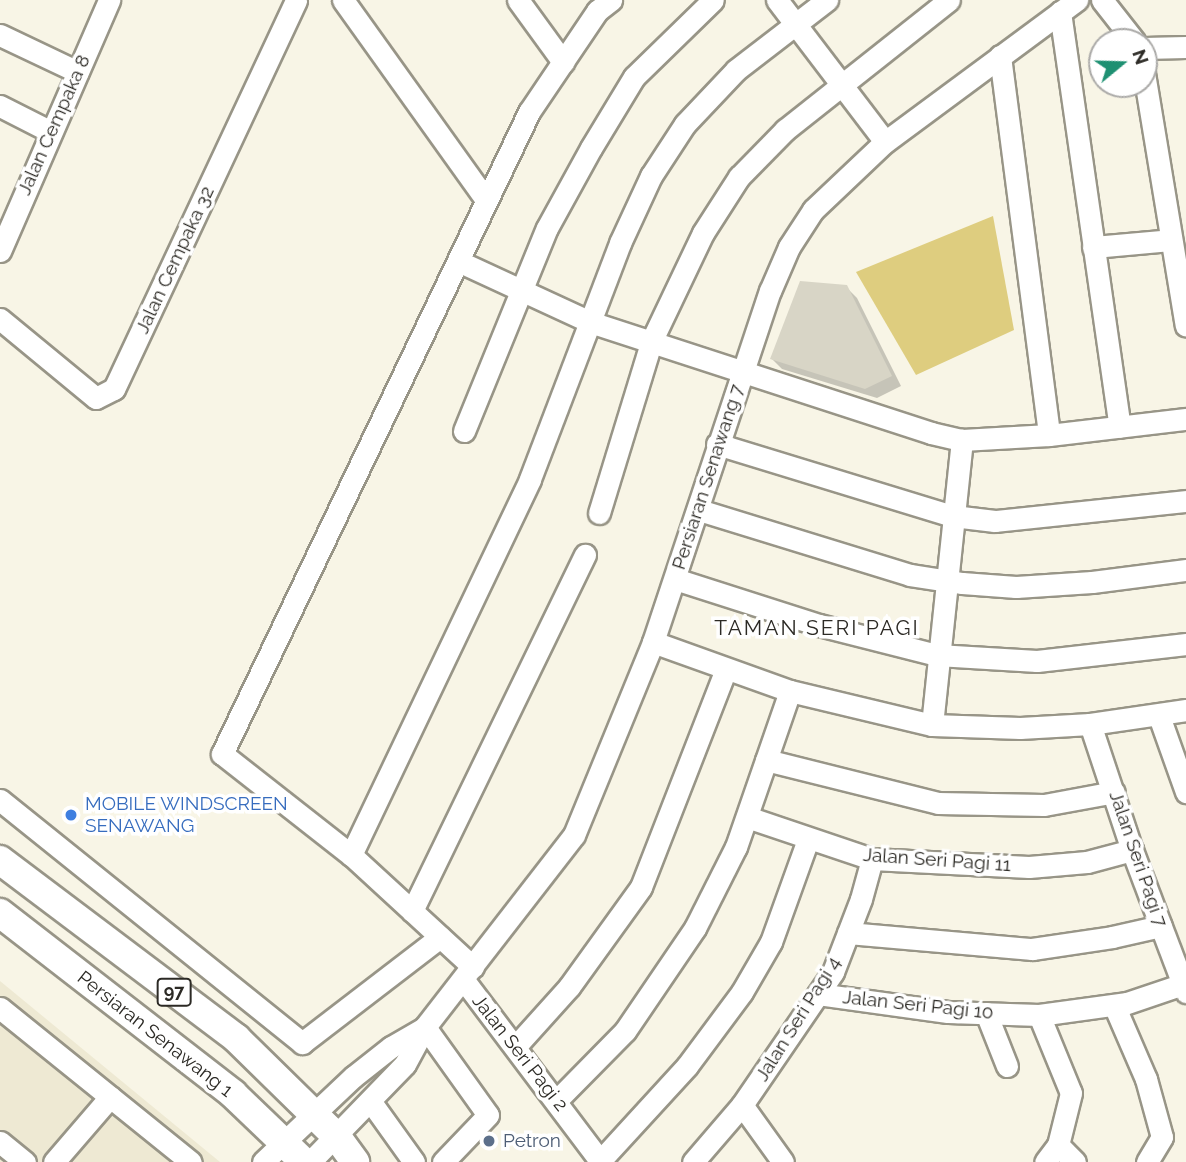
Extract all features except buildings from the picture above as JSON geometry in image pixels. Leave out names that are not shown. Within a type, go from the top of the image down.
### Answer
[{"type":"main road","name":"97","points":[[0,860],[236,1038],[314,1113],[337,1137],[355,1162]]},
{"type":"main road","name":"Persiaran Senawang 1","points":[[0,914],[233,1094],[304,1162]]},
{"type":"street","name":"Jalan Cempaka 32","points":[[0,319],[96,398],[114,390],[296,0]]},
{"type":"street","points":[[343,0],[486,200]]},
{"type":"street","points":[[518,0],[563,62]]},
{"type":"street","points":[[611,0],[597,11],[529,112],[458,261],[590,322],[931,433],[962,440],[1049,435],[1186,419]]},
{"type":"street","points":[[464,431],[547,228],[634,77],[713,0]]},
{"type":"street","points":[[777,0],[885,142]]},
{"type":"street","points":[[351,855],[530,479],[620,243],[651,176],[685,124],[736,70],[828,0]]},
{"type":"street","points":[[598,513],[652,340],[703,233],[739,177],[785,130],[840,83],[949,0]]},
{"type":"street","points":[[1102,0],[1124,28]]},
{"type":"street","name":"Jalan Cempaka 8","points":[[0,251],[49,131],[78,72],[102,2]]},
{"type":"street","points":[[1069,6],[1093,247],[1120,427]]},
{"type":"street","name":"Persiaran Senawang 7","points":[[425,1027],[574,835],[653,642],[699,510],[717,444],[789,247],[813,210],[885,142],[999,55],[1069,6]]},
{"type":"street","points":[[0,35],[78,72]]},
{"type":"street","points":[[1158,48],[1186,47]]},
{"type":"street","points":[[999,55],[1049,435]]},
{"type":"street","points":[[1148,98],[1186,326]]},
{"type":"street","points":[[0,106],[49,131]]},
{"type":"street","points":[[1093,247],[1171,240]]},
{"type":"street","name":"Jalan Seri Pagi 2","points":[[458,261],[222,754],[351,855],[440,937],[468,973],[515,1047],[601,1161]]},
{"type":"street","points":[[932,725],[937,655],[962,440]]},
{"type":"street","points":[[717,444],[953,516],[995,521],[1186,501]]},
{"type":"street","points":[[699,510],[910,575],[946,580],[1016,587],[1093,582],[1186,570]]},
{"type":"street","points":[[412,911],[585,555]]},
{"type":"street","points":[[675,579],[818,625],[937,655],[1037,661],[1186,644]]},
{"type":"street","points":[[653,642],[790,691],[932,725],[1020,728],[1090,724],[1186,710]]},
{"type":"street","points":[[515,1047],[569,987],[641,887],[726,669]]},
{"type":"street","points":[[557,1100],[625,1031],[687,939],[736,847],[790,691]]},
{"type":"street","points":[[1159,716],[1186,792]]},
{"type":"street","name":"Jalan Seri Pagi 7","points":[[1090,724],[1132,850],[1184,988]]},
{"type":"street","points":[[766,760],[938,803],[1044,805],[1114,792]]},
{"type":"street","points":[[0,800],[302,1044],[440,937]]},
{"type":"street","name":"Jalan Seri Pagi 11","points":[[747,817],[872,859],[1030,867],[1087,862],[1132,850]]},
{"type":"street","points":[[601,1161],[687,1066],[742,992],[771,942],[808,839]]},
{"type":"street","name":"Jalan Seri Pagi 4","points":[[693,1162],[742,1105],[832,972],[872,859]]},
{"type":"street","points":[[848,933],[1032,948],[1112,937],[1161,926]]},
{"type":"street","name":"Jalan Seri Pagi 10","points":[[818,994],[948,1012],[1039,1015],[1114,1005],[1184,988]]},
{"type":"street","points":[[1114,1005],[1146,1079],[1162,1137],[1147,1162]]},
{"type":"street","points":[[0,1008],[191,1162]]},
{"type":"street","points":[[986,1013],[1007,1066]]},
{"type":"street","points":[[1039,1015],[1071,1093],[1051,1154],[1075,1162]]},
{"type":"street","points":[[262,1162],[391,1047],[425,1027]]},
{"type":"street","points":[[310,1162],[372,1102],[405,1064],[425,1027]]},
{"type":"street","points":[[425,1027],[488,1115],[443,1162]]},
{"type":"street","points":[[54,1162],[110,1097]]},
{"type":"street","points":[[372,1102],[414,1162]]},
{"type":"street","points":[[742,1105],[783,1162]]},
{"type":"street","points":[[0,1142],[25,1162]]},
{"type":"shaded area","points":[[993,216],[1014,330],[916,375],[856,272]]},
{"type":"shaded area","points":[[0,981],[220,1162],[0,1162]]},
{"type":"place","name":"MOBILE WINDSCREEN SENAWANG","points":[[71,815]]},
{"type":"place","name":"Petron","points":[[489,1141]]},
{"type":"district","name":"TAMAN SERI PAGI","points":[[817,628]]}]
